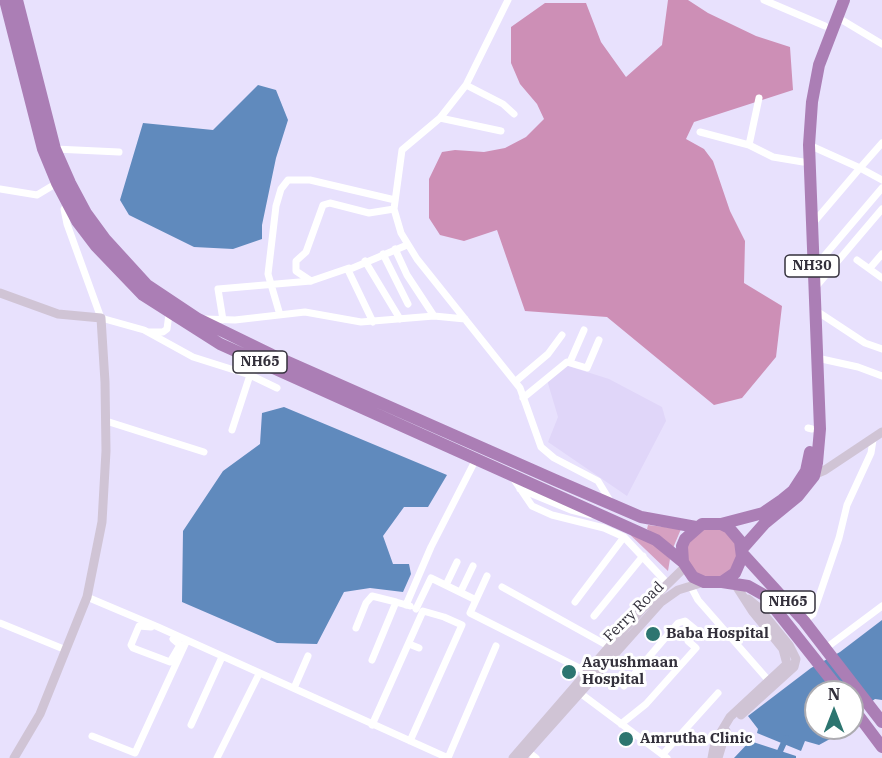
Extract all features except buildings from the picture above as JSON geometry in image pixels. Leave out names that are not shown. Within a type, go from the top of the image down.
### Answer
[{"type":"highway","name":"NH65","points":[[5,0],[44,149],[67,205],[96,246],[143,295],[169,314],[220,344],[512,475],[611,511],[696,527],[708,523],[721,524],[735,534],[742,551],[804,621],[882,722]]},
{"type":"highway","name":"NH65","points":[[17,0],[55,149],[86,213],[147,285],[198,319],[611,511],[656,540],[684,565],[693,577],[704,582],[748,586],[764,595],[832,680]]},
{"type":"highway","name":"NH30","points":[[721,524],[763,513],[782,500],[801,479],[810,461],[803,162],[812,64],[836,0]]},
{"type":"highway","name":"NH30","points":[[814,476],[820,429],[810,225],[808,114],[819,65],[844,0]]},
{"type":"highway","points":[[722,582],[735,573],[742,551],[765,523],[798,496],[814,476]]},
{"type":"highway","points":[[684,565],[682,546],[696,527]]},
{"type":"highway","points":[[864,722],[882,747]]},
{"type":"street","points":[[508,0],[466,85],[440,118],[402,150],[395,187],[394,209],[407,245],[516,381],[537,439],[546,453],[598,481],[611,511],[571,510],[520,489]]},
{"type":"street","points":[[764,0],[825,26]]},
{"type":"street","points":[[837,17],[882,44]]},
{"type":"street","points":[[466,85],[494,98],[514,114]]},
{"type":"street","points":[[749,145],[759,98]]},
{"type":"street","points":[[440,118],[501,131]]},
{"type":"street","points":[[700,132],[749,145],[773,157],[803,162]]},
{"type":"street","points":[[810,225],[882,143]]},
{"type":"street","points":[[808,145],[882,180]]},
{"type":"street","points":[[55,149],[119,152]]},
{"type":"street","points":[[280,315],[268,274],[276,206],[281,189],[288,180],[310,180],[396,200]]},
{"type":"street","points":[[0,189],[38,195],[57,183]]},
{"type":"street","points":[[812,270],[882,188]]},
{"type":"street","points":[[311,280],[296,271],[296,261],[306,252],[323,205],[330,203],[369,213],[394,209]]},
{"type":"street","points":[[14,758],[40,714],[87,597],[102,522],[106,421],[101,318],[67,224],[64,209],[67,205]]},
{"type":"street","points":[[813,291],[882,209]]},
{"type":"street","points":[[223,320],[218,289],[311,280],[407,245]]},
{"type":"street","points":[[395,249],[407,275],[434,316]]},
{"type":"street","points":[[383,254],[408,304]]},
{"type":"street","points":[[870,268],[882,254]]},
{"type":"street","points":[[857,260],[882,278]]},
{"type":"street","points":[[365,261],[400,319]]},
{"type":"street","points":[[349,268],[349,273],[373,322]]},
{"type":"street","points":[[0,293],[58,314],[101,318],[144,330],[163,332],[169,324],[169,314]]},
{"type":"street","points":[[814,309],[865,343],[882,349]]},
{"type":"street","points":[[198,319],[223,320],[305,312],[373,322],[434,316],[465,319]]},
{"type":"street","points":[[144,330],[194,357],[250,375],[277,388]]},
{"type":"street","points":[[570,362],[584,330]]},
{"type":"street","points":[[516,381],[548,354],[562,335]]},
{"type":"street","points":[[523,398],[562,364],[570,362],[587,368],[599,340]]},
{"type":"street","points":[[817,358],[858,366],[882,376]]},
{"type":"street","points":[[232,430],[250,375]]},
{"type":"street","points":[[106,421],[204,452]]},
{"type":"street","points":[[804,621],[813,614],[839,538],[847,505],[871,453],[870,440],[882,424]]},
{"type":"street","points":[[801,479],[814,476],[882,432]]},
{"type":"street","points":[[406,605],[431,547],[476,459]]},
{"type":"street","points":[[512,475],[532,506],[547,513],[604,528],[624,537],[668,584]]},
{"type":"street","points":[[575,602],[624,537]]},
{"type":"street","points":[[594,616],[643,556]]},
{"type":"street","points":[[446,585],[457,562]]},
{"type":"street","name":"Ferry Road","points":[[526,750],[684,565]]},
{"type":"street","points":[[461,591],[473,566]]},
{"type":"street","points":[[487,576],[470,613],[590,675]]},
{"type":"street","points":[[372,725],[409,644],[431,578],[476,600]]},
{"type":"street","name":"Ferry Road","points":[[513,758],[526,750],[580,693],[610,646],[645,612],[670,595],[690,585],[704,582]]},
{"type":"street","points":[[718,758],[727,729],[794,667],[796,659],[794,652],[764,614],[746,598],[735,584]]},
{"type":"street","points":[[690,585],[698,600],[769,681]]},
{"type":"street","points":[[502,587],[610,646]]},
{"type":"street","points":[[356,628],[366,603],[372,596],[406,605],[462,625],[410,741]]},
{"type":"street","points":[[87,597],[152,626],[181,643],[222,657],[294,688],[448,758],[496,646]]},
{"type":"street","points":[[712,758],[715,742],[730,717],[787,664],[786,654],[753,612],[746,598]]},
{"type":"street","points":[[372,660],[396,602]]},
{"type":"street","points":[[828,651],[882,606]]},
{"type":"street","points":[[621,724],[646,704],[696,648],[688,641],[696,630],[685,621],[678,623],[624,686]]},
{"type":"street","points":[[0,623],[66,650]]},
{"type":"street","points":[[152,626],[139,626],[131,645],[133,648],[170,662],[181,643]]},
{"type":"street","points":[[92,736],[135,753],[181,643]]},
{"type":"street","points":[[409,644],[419,648]]},
{"type":"street","points":[[294,688],[308,656]]},
{"type":"street","points":[[190,725],[222,657]]},
{"type":"street","points":[[217,758],[259,674]]},
{"type":"street","points":[[580,693],[665,756],[718,693]]},
{"type":"street","points":[[526,750],[536,758]]},
{"type":"shaded area","points":[[668,0],[688,0],[708,13],[756,36],[790,47],[793,90],[694,122],[686,139],[704,149],[713,161],[730,211],[745,241],[744,283],[782,306],[776,357],[742,398],[714,405],[607,317],[525,311],[497,230],[464,241],[440,235],[429,218],[429,179],[442,152],[455,150],[484,152],[505,148],[526,137],[544,119],[537,104],[520,84],[511,63],[511,27],[545,3],[586,3],[601,42],[626,77],[662,45]]},
{"type":"shaded area","points":[[565,365],[609,379],[662,407],[666,421],[627,496],[548,442],[558,417],[547,380]]},
{"type":"shaded area","points":[[648,525],[681,529],[673,548],[647,529]]},
{"type":"shaded area","points":[[712,527],[722,529],[730,535],[736,543],[738,553],[736,563],[730,571],[722,577],[712,579],[702,577],[694,571],[688,563],[686,553],[688,543],[694,535],[702,529]]},
{"type":"shaded area","points":[[623,528],[644,536],[670,559],[668,571]]},
{"type":"water","points":[[258,85],[276,90],[288,120],[276,158],[262,225],[262,239],[233,249],[194,247],[129,215],[120,200],[143,123],[213,130]]},
{"type":"water","points":[[284,407],[447,475],[428,507],[404,507],[383,536],[393,564],[409,564],[411,574],[403,592],[370,588],[344,592],[317,644],[277,643],[182,602],[183,531],[223,471],[260,444],[262,413]]},
{"type":"water","points":[[882,620],[882,700],[875,699],[864,707],[864,680],[804,680],[804,740],[828,740],[819,745],[805,741],[801,751],[757,733],[758,729],[748,716],[811,668],[840,652]]},
{"type":"water","points":[[750,741],[796,756],[796,758],[734,758]]},
{"type":"waterway","points":[[777,758],[786,738]]},
{"type":"place","name":"Baba Hospital","points":[[653,634]]},
{"type":"place","name":"Aayushmaan Hospital","points":[[569,672]]},
{"type":"place","name":"Amrutha Clinic","points":[[626,739]]}]
